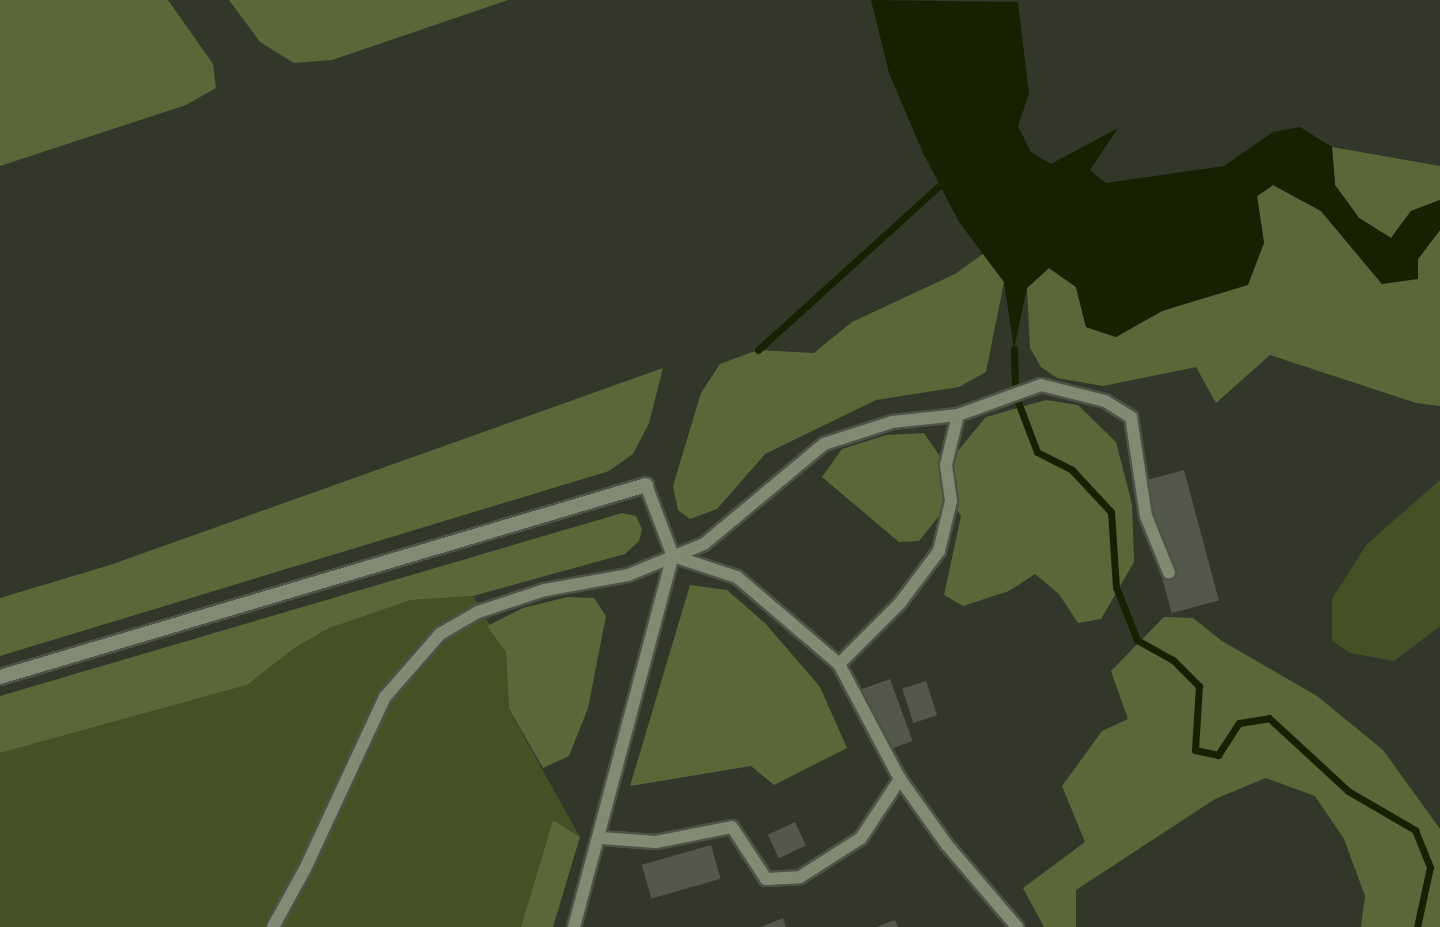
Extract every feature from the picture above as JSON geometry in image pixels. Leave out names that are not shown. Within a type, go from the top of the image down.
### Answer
[{"type":"street","points":[[0,677],[646,485]]},
{"type":"lane","points":[[273,927],[305,869],[385,697],[440,634],[501,604],[545,590],[628,575],[704,544],[824,444],[892,422],[958,415],[1041,385],[1105,401],[1131,417],[1146,516],[1168,573]]},
{"type":"lane","points":[[839,664],[900,603],[939,551],[951,501],[946,465],[958,415]]},
{"type":"lane","points":[[574,927],[601,838],[673,556],[646,485]]},
{"type":"lane","points":[[673,556],[737,577],[839,664],[900,779],[947,845],[1017,927]]},
{"type":"lane","points":[[601,838],[656,842],[733,827],[766,879],[800,877],[861,838],[900,779]]},
{"type":"shaded area","points":[[0,0],[168,0],[213,64],[216,88],[186,105],[0,166]]},
{"type":"shaded area","points":[[229,0],[508,0],[332,60],[294,63],[260,42]]},
{"type":"shaded area","points":[[871,0],[1018,2],[1029,94],[1018,126],[1031,152],[1051,164],[1118,128],[1090,170],[1106,183],[1224,166],[1273,132],[1300,127],[1332,147],[1335,185],[1359,218],[1391,238],[1411,211],[1440,200],[1440,230],[1418,259],[1418,279],[1382,284],[1321,211],[1273,185],[1257,196],[1264,243],[1248,285],[1162,311],[1116,337],[1086,327],[1076,287],[1049,268],[1027,288],[1014,349],[1004,282],[959,222],[923,153],[889,73]]},
{"type":"shaded area","points":[[1332,147],[1440,166],[1440,200],[1411,211],[1391,238],[1359,218],[1335,185]]},
{"type":"shaded area","points":[[1273,185],[1321,211],[1382,284],[1418,259],[1440,230],[1440,406],[1416,403],[1270,355],[1216,403],[1196,367],[1103,386],[1057,378],[1041,367],[1030,348],[1027,288],[1049,268],[1076,287],[1086,327],[1116,337],[1162,311],[1204,296],[1264,243],[1257,196]]},
{"type":"shaded area","points":[[983,254],[1004,282],[986,372],[959,387],[876,400],[765,454],[717,509],[690,519],[678,510],[673,486],[701,393],[720,364],[758,350],[814,353],[852,322],[955,274]]},
{"type":"shaded area","points":[[663,368],[649,423],[633,454],[609,471],[0,656],[0,598],[110,565]]},
{"type":"shaded area","points":[[1046,400],[1078,405],[1116,442],[1132,504],[1134,562],[1101,619],[1078,623],[1059,594],[1035,574],[1009,591],[963,606],[944,595],[961,516],[951,501],[919,541],[899,542],[822,477],[842,449],[886,435],[924,433],[946,465],[986,417]]},
{"type":"shaded area","points":[[1440,480],[1440,626],[1394,661],[1350,653],[1332,641],[1332,599],[1367,544]]},
{"type":"shaded area","points":[[622,513],[636,516],[642,529],[639,541],[625,554],[473,596],[411,600],[330,628],[296,647],[247,685],[0,753],[0,696]]},
{"type":"shaded area","points":[[690,585],[727,590],[765,623],[820,687],[847,748],[774,785],[751,766],[630,786]]},
{"type":"shaded area","points":[[473,596],[506,652],[509,710],[580,837],[553,820],[521,927],[0,927],[0,753],[247,685],[296,647],[331,628],[411,600]]},
{"type":"shaded area","points":[[567,597],[594,598],[606,616],[588,708],[569,756],[543,768],[509,709],[506,652],[487,626],[523,608]]},
{"type":"shaded area","points":[[1164,617],[1193,618],[1222,641],[1317,696],[1383,750],[1440,829],[1440,927],[1361,927],[1365,896],[1344,839],[1315,796],[1266,778],[1215,799],[1076,890],[1076,927],[1044,927],[1023,888],[1085,842],[1062,786],[1102,731],[1128,719],[1111,671]]},
{"type":"shaded area","points":[[553,820],[580,837],[553,927],[521,927]]},
{"type":"building","points":[[1184,470],[1219,600],[1172,613],[1137,483]]},
{"type":"building","points":[[890,679],[913,741],[884,751],[862,689]]},
{"type":"building","points":[[926,681],[937,715],[913,723],[902,689]]},
{"type":"building","points":[[795,822],[806,846],[779,858],[768,835]]},
{"type":"building","points":[[711,845],[721,879],[651,898],[642,865]]},
{"type":"building","points":[[783,918],[786,927],[761,927]]},
{"type":"building","points":[[895,920],[898,927],[876,927]]},
{"type":"waterway","points":[[758,350],[940,185]]},
{"type":"waterway","points":[[1014,349],[1015,394],[1037,452],[1072,470],[1111,512],[1116,587],[1137,640],[1173,660],[1199,686],[1195,750],[1218,755],[1239,723],[1269,718],[1348,791],[1415,830],[1430,867],[1417,927]]}]
